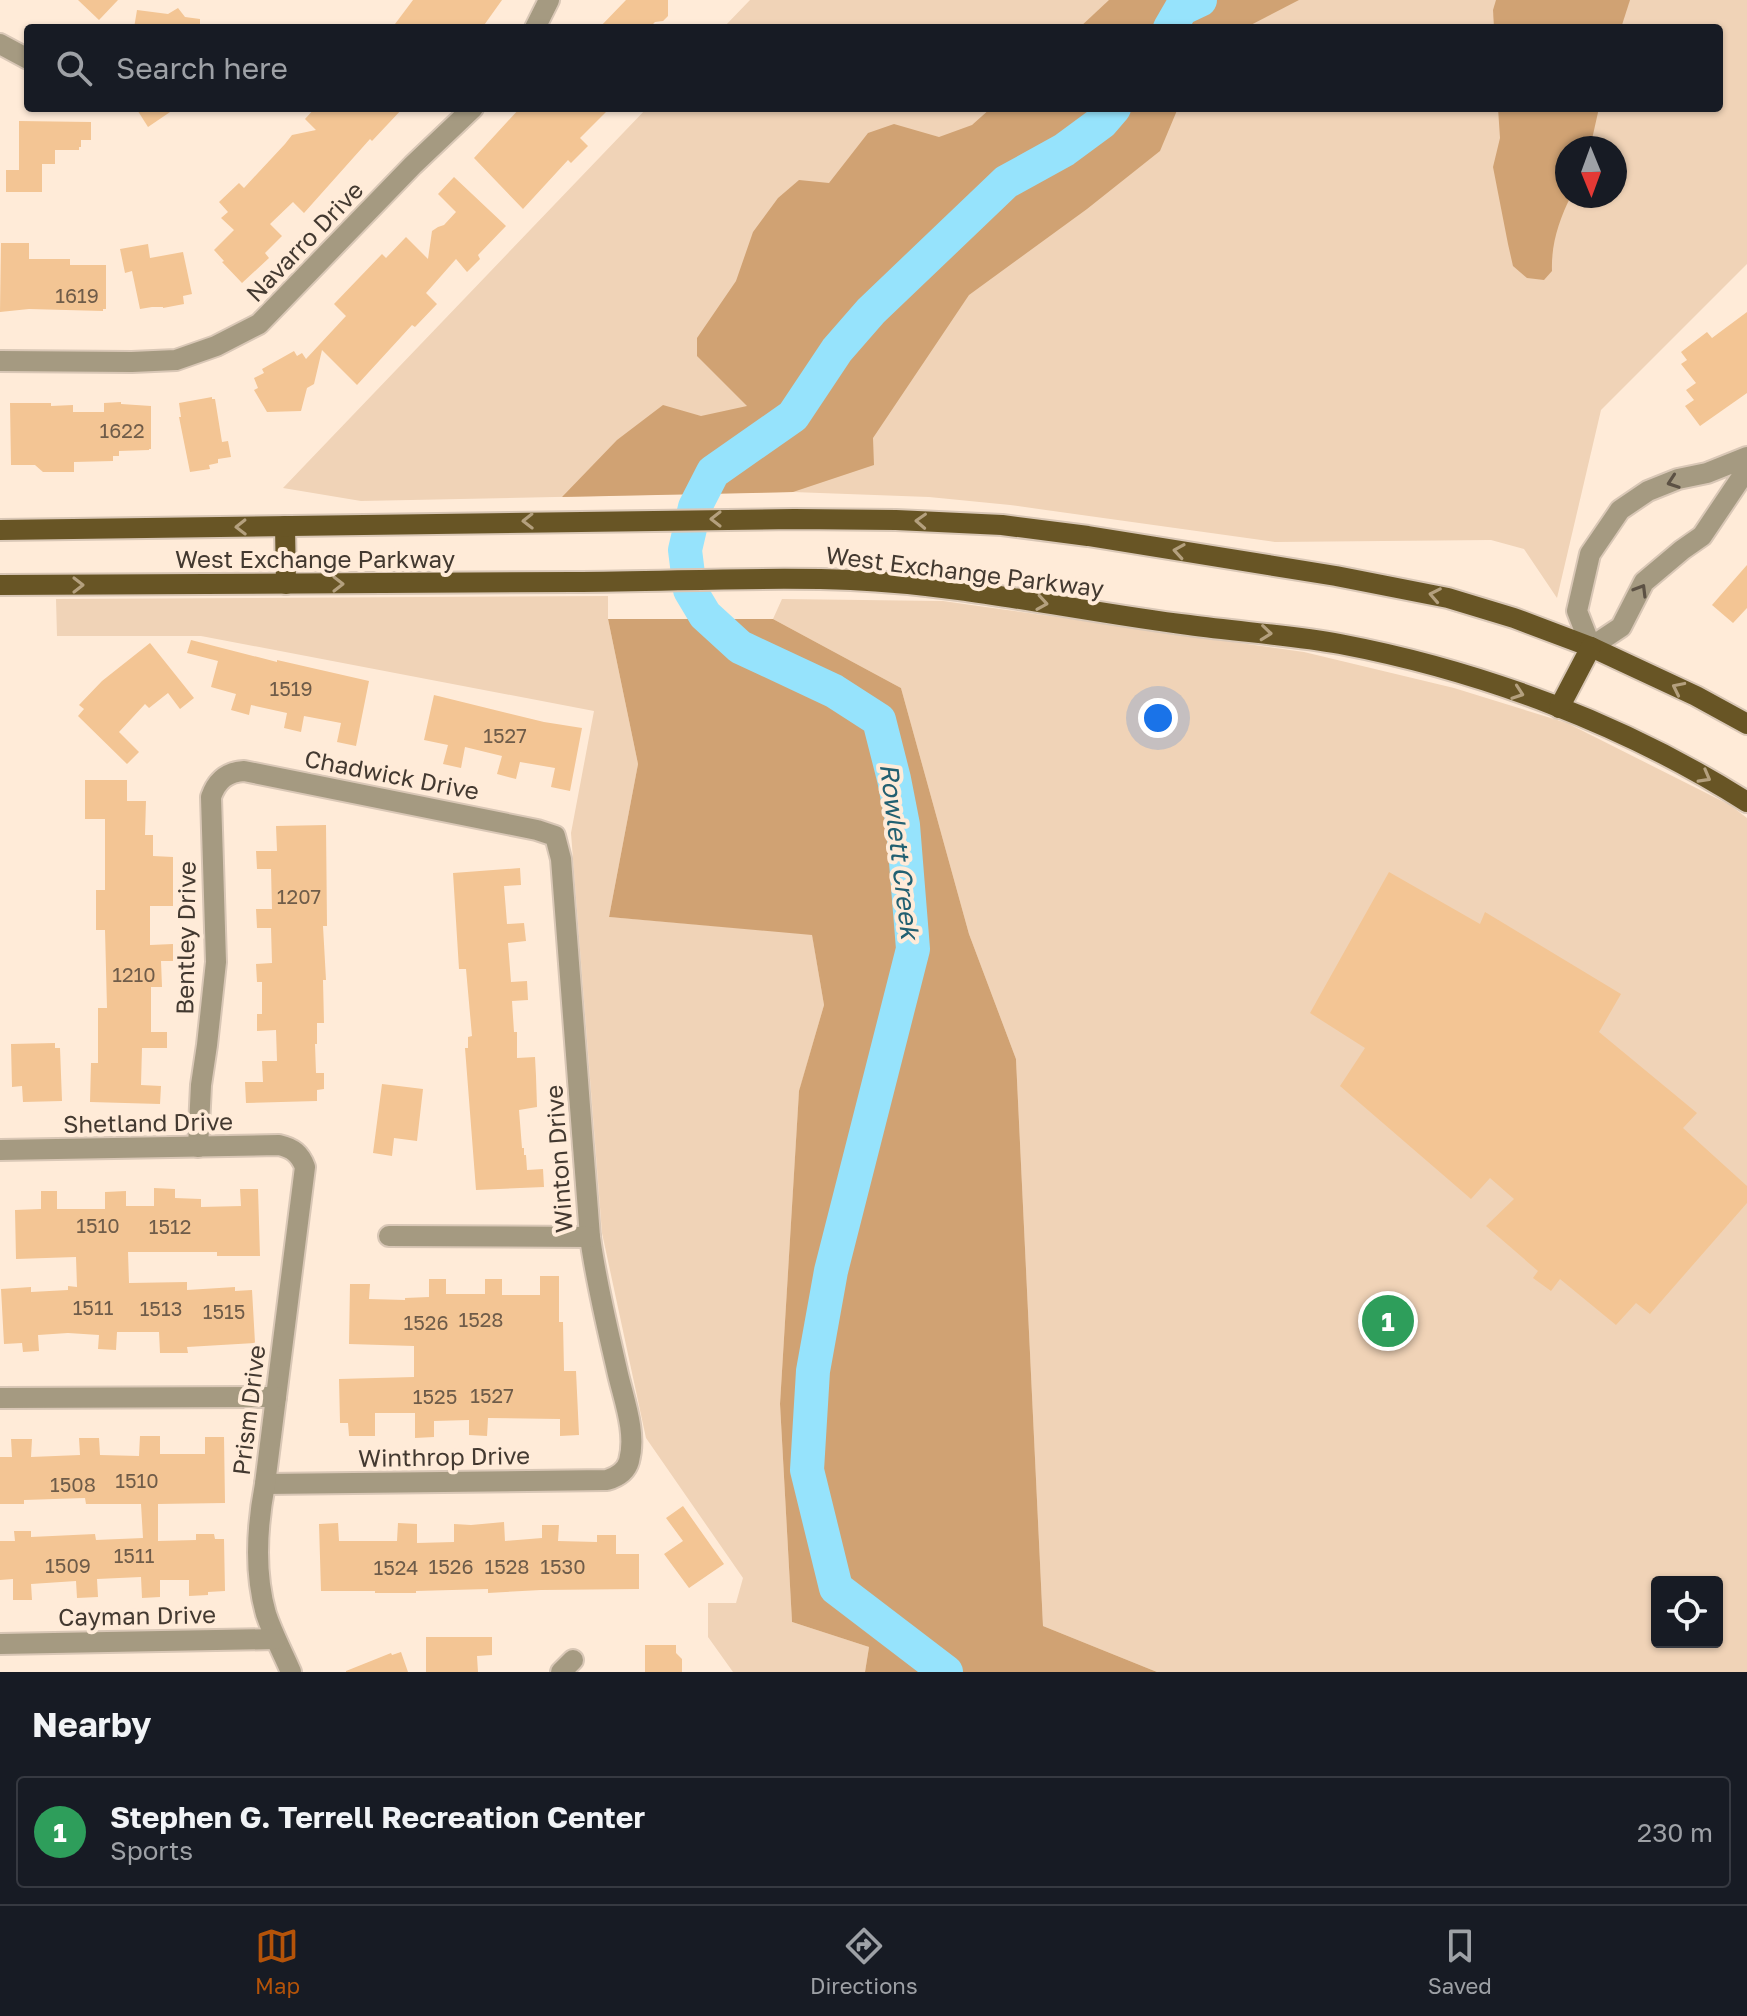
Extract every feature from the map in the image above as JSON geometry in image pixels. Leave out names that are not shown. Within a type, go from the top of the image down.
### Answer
[{"type":"main road","name":"West Exchange Parkway","points":[[0,530],[794,519],[1002,525],[1197,553],[1448,598],[1514,618],[1591,647],[1696,696],[1747,724]]},
{"type":"main road","points":[[285,526],[286,584]]},
{"type":"main road","name":"West Exchange Parkway","points":[[0,585],[797,579],[856,580],[971,592],[1188,625],[1314,640],[1413,661],[1496,685],[1559,708],[1630,738],[1747,802]]},
{"type":"main road","points":[[1559,708],[1591,647]]},
{"type":"street","points":[[537,24],[549,0]]},
{"type":"street","points":[[0,44],[24,57]]},
{"type":"street","name":"Navarro Drive","points":[[0,361],[176,360],[216,346],[259,324],[469,112]]},
{"type":"street","points":[[1747,457],[1648,491],[1620,510],[1590,554],[1577,611],[1591,647],[1621,627],[1644,582],[1702,536],[1747,469]]},
{"type":"street","name":"Chadwick Drive","points":[[219,781],[235,772],[244,771],[555,836]]},
{"type":"street","name":"Bentley Drive","points":[[198,1147],[201,1085],[216,962],[211,797],[219,781]]},
{"type":"street","name":"Winton Drive","points":[[555,836],[561,859],[590,1237],[630,1429],[630,1459],[622,1473]]},
{"type":"street","name":"Shetland Drive","points":[[0,1150],[279,1145],[296,1152]]},
{"type":"street","name":"Prism Drive","points":[[291,1672],[266,1612],[260,1583],[258,1547],[260,1508],[305,1167],[296,1152]]},
{"type":"street","points":[[389,1236],[590,1237]]},
{"type":"street","points":[[0,1398],[276,1397]]},
{"type":"street","name":"Winthrop Drive","points":[[265,1484],[607,1480],[622,1473]]},
{"type":"street","name":"Cayman Drive","points":[[0,1644],[275,1639]]},
{"type":"shaded area","points":[[750,0],[1747,0],[1747,264],[1601,410],[1557,598],[1524,549],[1491,540],[1275,542],[1010,505],[929,497],[793,492],[361,501],[283,488],[643,112],[1723,112],[1723,24],[727,24]]},
{"type":"shaded area","points":[[1109,0],[1299,0],[1253,24],[1083,24]]},
{"type":"shaded area","points":[[1496,0],[1630,0],[1622,24],[1494,24]]},
{"type":"shaded area","points":[[987,112],[1176,112],[1160,151],[969,295],[873,438],[874,465],[793,492],[562,497],[617,440],[663,405],[701,416],[747,406],[697,356],[697,338],[736,281],[753,232],[778,198],[799,180],[829,183],[868,133],[894,124],[939,137],[972,125]]},
{"type":"shaded area","points":[[1498,112],[1598,112],[1593,136],[1555,136],[1555,208],[1566,208],[1557,232],[1552,271],[1544,280],[1527,278],[1513,266],[1493,167],[1500,138]]},
{"type":"shaded area","points":[[608,596],[608,619],[638,764],[609,917],[812,934],[824,1005],[799,1092],[780,1404],[792,1622],[869,1647],[865,1672],[733,1672],[708,1637],[708,1603],[736,1603],[743,1578],[646,1438],[602,1233],[571,833],[594,711],[201,636],[57,636],[56,599]]},
{"type":"shaded area","points":[[782,599],[943,601],[1304,652],[1454,688],[1567,723],[1730,805],[1747,818],[1747,1672],[1157,1672],[1043,1626],[1016,1059],[969,934],[901,688],[773,619]]},
{"type":"shaded area","points":[[608,619],[773,619],[901,688],[969,934],[1016,1059],[1043,1626],[1157,1672],[865,1672],[869,1647],[792,1622],[780,1404],[799,1091],[824,1005],[812,935],[609,917],[638,764]]},
{"type":"building","points":[[78,0],[118,0],[99,20]]},
{"type":"building","points":[[413,0],[502,0],[485,24],[395,24]]},
{"type":"building","points":[[626,0],[668,0],[668,16],[663,21],[653,24],[603,24]]},
{"type":"building","points":[[178,8],[185,17],[200,19],[200,24],[135,24],[137,10],[168,14]]},
{"type":"building","points":[[139,112],[170,112],[148,127]]},
{"type":"building","points":[[311,112],[399,112],[372,141],[370,139],[304,213],[293,202],[270,224],[282,236],[265,253],[269,258],[242,283],[214,250],[234,230],[221,218],[228,212],[219,202],[239,183],[244,188],[292,135],[316,130],[305,119]]},
{"type":"building","points":[[516,112],[606,112],[580,138],[588,146],[571,163],[568,160],[523,209],[474,158]]},
{"type":"building","points":[[19,121],[91,122],[91,140],[81,140],[79,150],[55,150],[55,164],[42,164],[42,192],[6,192],[6,170],[19,170]]},
{"type":"building","points":[[454,177],[506,226],[478,255],[480,259],[467,272],[456,259],[426,293],[437,304],[415,327],[412,325],[357,385],[322,350],[314,384],[307,388],[301,411],[267,412],[254,390],[258,388],[254,378],[264,373],[262,369],[294,351],[297,356],[302,353],[306,359],[346,316],[334,304],[382,254],[386,258],[406,237],[428,259],[432,231],[444,225],[456,212],[438,194]]},
{"type":"building","points":[[1,243],[29,243],[29,259],[70,259],[70,265],[106,265],[106,309],[0,312]]},
{"type":"building","points":[[148,244],[150,258],[183,252],[192,294],[183,296],[184,304],[140,309],[132,271],[125,273],[120,249]]},
{"type":"building","points":[[1747,312],[1747,393],[1700,426],[1685,406],[1694,400],[1686,390],[1696,383],[1681,364],[1687,360],[1681,352],[1707,332],[1712,338]]},
{"type":"building","points":[[215,399],[222,442],[228,441],[231,457],[218,459],[218,463],[209,465],[210,469],[190,472],[179,403]]},
{"type":"building","points":[[10,403],[73,405],[73,412],[104,412],[104,403],[151,406],[151,449],[119,451],[119,456],[113,456],[113,461],[74,462],[74,472],[43,472],[35,465],[11,465]]},
{"type":"building","points":[[1747,565],[1747,608],[1733,623],[1712,605]]},
{"type":"building","points":[[191,640],[369,681],[356,746],[337,742],[341,723],[304,716],[301,732],[284,728],[287,713],[251,705],[249,715],[231,710],[236,694],[211,687],[218,661],[187,653]]},
{"type":"building","points":[[150,643],[194,698],[180,709],[168,693],[149,708],[145,704],[119,732],[139,752],[127,764],[78,716],[84,709],[79,705],[102,681]]},
{"type":"building","points":[[434,695],[544,722],[582,728],[570,791],[551,787],[555,768],[520,762],[516,779],[497,774],[502,756],[465,747],[461,768],[443,764],[448,745],[424,740]]},
{"type":"building","points":[[85,780],[127,780],[127,801],[146,801],[145,835],[153,835],[153,856],[173,857],[173,906],[150,906],[150,945],[173,944],[173,961],[161,961],[162,987],[151,987],[151,1032],[167,1032],[167,1048],[142,1048],[141,1085],[161,1086],[160,1104],[90,1102],[91,1063],[98,1063],[98,1008],[107,1008],[105,930],[96,930],[96,890],[105,890],[105,819],[85,819]]},
{"type":"building","points":[[326,825],[324,1023],[317,1023],[315,1044],[316,1073],[324,1073],[324,1089],[317,1090],[317,1101],[246,1103],[245,1082],[263,1082],[262,1061],[277,1061],[276,1030],[257,1031],[257,1014],[262,1014],[262,982],[257,982],[256,964],[272,963],[271,928],[257,928],[256,909],[272,909],[271,869],[257,869],[256,851],[277,851],[276,826]]},
{"type":"building","points":[[520,868],[521,885],[504,886],[507,924],[524,923],[526,941],[508,943],[511,982],[527,981],[528,1000],[512,1001],[514,1032],[517,1032],[517,1058],[535,1057],[537,1107],[519,1110],[527,1170],[543,1169],[544,1187],[476,1190],[465,1048],[468,1048],[468,1037],[472,1036],[466,969],[459,969],[453,873]]},
{"type":"building","points":[[1389,872],[1480,924],[1485,912],[1621,994],[1599,1032],[1697,1113],[1683,1128],[1747,1186],[1747,1203],[1650,1314],[1636,1303],[1616,1325],[1560,1279],[1551,1291],[1533,1278],[1538,1271],[1486,1226],[1514,1199],[1490,1178],[1471,1199],[1340,1086],[1365,1048],[1310,1013]]},
{"type":"building","points":[[55,1043],[55,1048],[60,1048],[62,1101],[23,1102],[22,1086],[12,1087],[11,1044]]},
{"type":"building","points":[[382,1084],[423,1089],[417,1141],[394,1138],[392,1156],[373,1153]]},
{"type":"building","points":[[154,1188],[175,1189],[175,1198],[201,1199],[201,1207],[241,1206],[240,1189],[258,1189],[260,1256],[217,1256],[217,1252],[128,1252],[129,1283],[187,1282],[187,1290],[235,1287],[235,1291],[252,1290],[255,1343],[187,1347],[188,1353],[160,1353],[159,1332],[117,1332],[116,1350],[98,1349],[99,1335],[68,1333],[38,1335],[39,1351],[23,1352],[22,1343],[4,1344],[1,1289],[31,1287],[31,1292],[77,1287],[76,1257],[16,1259],[15,1210],[41,1209],[41,1191],[57,1191],[57,1209],[105,1209],[105,1192],[126,1191],[126,1206],[154,1206]]},
{"type":"building","points":[[540,1276],[559,1276],[559,1322],[563,1322],[564,1371],[576,1371],[579,1435],[560,1436],[560,1419],[488,1418],[487,1436],[469,1435],[469,1420],[434,1421],[434,1437],[415,1438],[415,1413],[375,1413],[375,1436],[349,1436],[348,1423],[340,1423],[339,1379],[414,1377],[414,1346],[349,1344],[350,1284],[370,1284],[369,1299],[429,1297],[429,1279],[446,1279],[446,1294],[485,1294],[485,1279],[502,1279],[502,1295],[540,1295]]},
{"type":"building","points":[[140,1436],[160,1436],[160,1454],[205,1454],[205,1437],[224,1437],[225,1503],[158,1504],[158,1541],[196,1540],[196,1534],[214,1534],[215,1539],[224,1539],[225,1591],[189,1596],[189,1580],[160,1580],[160,1597],[142,1598],[141,1577],[97,1579],[98,1597],[77,1598],[76,1581],[31,1584],[32,1600],[13,1600],[13,1579],[0,1580],[0,1541],[15,1541],[14,1531],[31,1531],[31,1537],[95,1534],[96,1540],[143,1538],[141,1504],[86,1504],[85,1498],[0,1504],[0,1457],[12,1457],[11,1439],[32,1439],[31,1457],[80,1455],[79,1438],[99,1438],[100,1455],[139,1456]]},
{"type":"building","points":[[683,1506],[724,1564],[689,1588],[664,1554],[683,1541],[666,1518]]},
{"type":"building","points":[[504,1522],[505,1541],[542,1538],[542,1525],[559,1525],[558,1541],[597,1542],[597,1535],[616,1535],[616,1554],[639,1554],[639,1589],[488,1593],[488,1589],[416,1593],[321,1591],[319,1524],[338,1523],[339,1541],[397,1541],[398,1523],[417,1524],[417,1543],[454,1542],[454,1524]]},
{"type":"building","points":[[426,1637],[492,1637],[492,1655],[477,1656],[478,1672],[426,1672]]},
{"type":"building","points":[[645,1645],[676,1645],[676,1653],[682,1659],[682,1672],[645,1672]]},
{"type":"building","points":[[401,1652],[408,1672],[346,1672],[391,1653]]},
{"type":"waterway","name":"Rowlett Creek","points":[[1172,24],[1181,9],[1200,0]]},
{"type":"waterway","name":"Rowlett Creek","points":[[946,1672],[836,1588],[807,1470],[813,1371],[831,1271],[913,949],[903,825],[894,779],[879,720],[834,691],[740,647],[705,615],[690,590],[685,550],[695,507],[713,472],[793,416],[837,350],[871,311],[1006,182],[1064,150],[1111,112]]},
{"type":"place","name":"Stephen G. Terrell Recreation Center","points":[[1388,1321]]}]
